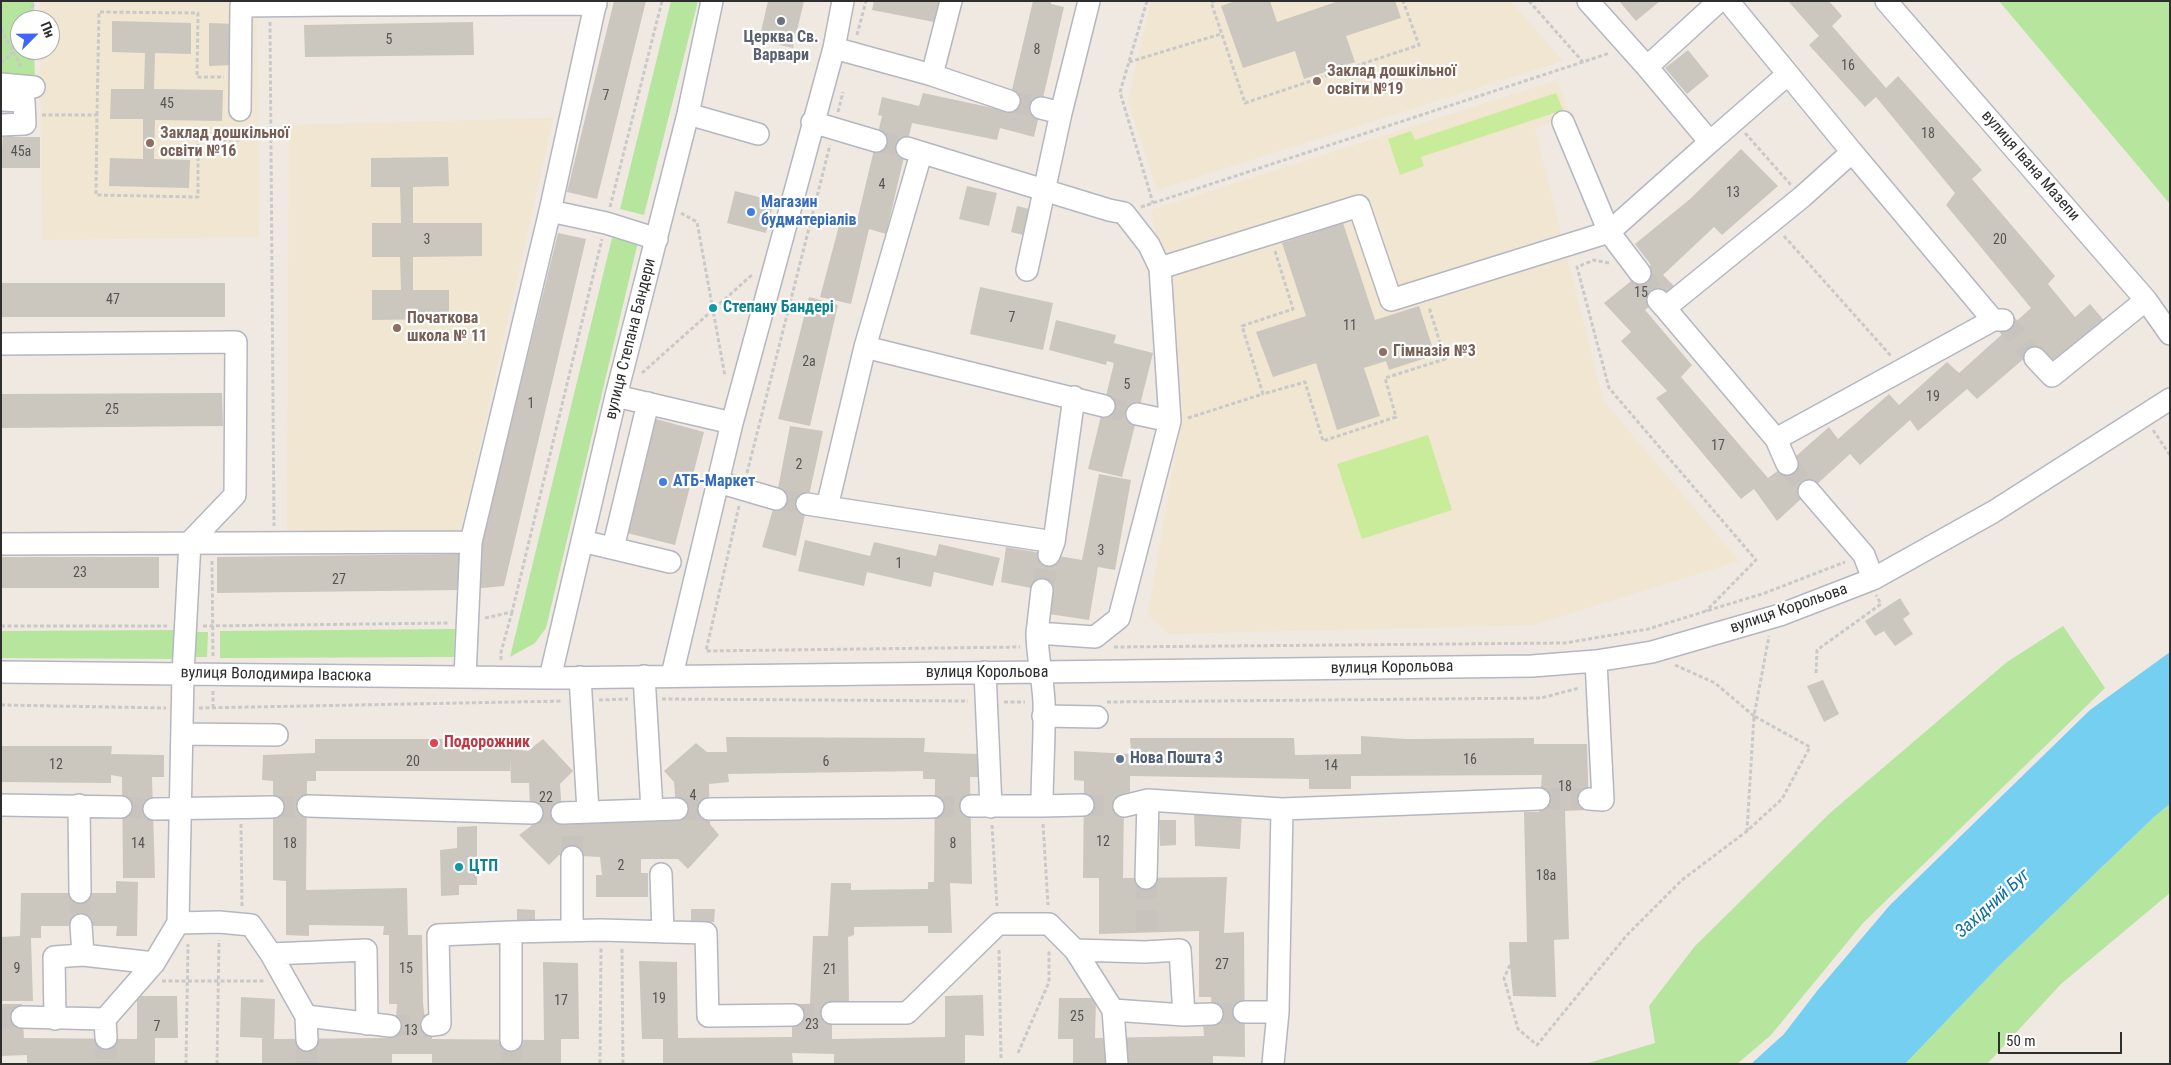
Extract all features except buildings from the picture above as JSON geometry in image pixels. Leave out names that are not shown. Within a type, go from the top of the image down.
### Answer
[{"type":"street","name":"вулиця Степана Бандери","points":[[550,678],[616,396],[688,114],[712,1]]},
{"type":"street","points":[[672,675],[732,423],[812,122],[843,50],[843,1]]},
{"type":"street","points":[[932,75],[951,1]]},
{"type":"street","points":[[1027,270],[1044,190],[1051,110],[1089,1]]},
{"type":"street","points":[[1647,67],[1719,1]]},
{"type":"street","points":[[1728,1],[1852,152],[1998,320],[1903,369],[1776,439]]},
{"type":"street","name":"вулиця Івана Мазепи","points":[[1886,1],[2146,300],[2170,334]]},
{"type":"street","points":[[240,110],[241,6],[270,7],[336,3],[596,2],[550,211],[471,542],[465,677]]},
{"type":"street","points":[[1592,2],[1710,142]]},
{"type":"street","points":[[843,50],[932,75],[1008,102]]},
{"type":"street","points":[[1160,268],[1359,206],[1392,300],[1609,232],[1788,74]]},
{"type":"street","points":[[1,84],[34,87]]},
{"type":"street","points":[[1,100],[24,101],[25,124],[1,124]]},
{"type":"street","points":[[688,114],[758,134]]},
{"type":"street","points":[[812,122],[876,141]]},
{"type":"street","points":[[1563,122],[1609,232],[1638,270]]},
{"type":"street","points":[[1037,640],[1095,637],[1119,618],[1170,421],[1160,268],[1149,245],[1124,213],[914,151],[865,347],[817,505],[1051,548],[1074,397]]},
{"type":"street","points":[[1787,464],[1776,439],[1662,304],[1771,222],[1852,152]]},
{"type":"street","points":[[550,211],[606,223],[657,239]]},
{"type":"street","points":[[2035,358],[2052,376],[2146,300]]},
{"type":"street","points":[[1,344],[236,342],[235,495],[190,542],[182,708],[183,923],[139,980],[105,1029],[55,1019],[22,1017]]},
{"type":"street","points":[[865,347],[1074,397],[1104,406]]},
{"type":"street","points":[[616,396],[732,423]]},
{"type":"street","name":"вулиця Корольова","points":[[550,678],[672,675],[1532,666],[1652,652],[1728,631],[1874,584],[1993,512],[2170,399]]},
{"type":"street","points":[[612,548],[648,403]]},
{"type":"street","points":[[1137,414],[1170,421]]},
{"type":"street","points":[[718,482],[776,499]]},
{"type":"street","points":[[1809,491],[1864,555],[1874,584]]},
{"type":"street","points":[[582,541],[670,562]]},
{"type":"street","points":[[1,544],[471,542]]},
{"type":"street","points":[[1042,590],[1037,640],[1042,672],[1042,806]]},
{"type":"street","points":[[1589,798],[1603,800],[1596,660]]},
{"type":"street","name":"вулиця Володимира Івасюка","points":[[1,672],[550,678]]},
{"type":"street","points":[[985,672],[981,807],[1084,805]]},
{"type":"street","points":[[644,676],[652,810]]},
{"type":"street","points":[[580,678],[581,700],[574,815],[677,809]]},
{"type":"street","points":[[1043,716],[1097,717]]},
{"type":"street","points":[[183,734],[277,735]]},
{"type":"street","points":[[1124,806],[1148,800],[1282,809],[1540,799]]},
{"type":"street","points":[[1146,878],[1148,800]]},
{"type":"street","points":[[1,805],[121,807]]},
{"type":"street","points":[[79,805],[80,892]]},
{"type":"street","points":[[308,806],[532,813]]},
{"type":"street","points":[[154,809],[273,807]]},
{"type":"street","points":[[709,809],[933,807]]},
{"type":"street","points":[[1273,1064],[1278,1012],[1282,809]]},
{"type":"street","points":[[572,857],[572,931]]},
{"type":"street","points":[[661,874],[664,932]]},
{"type":"street","points":[[183,923],[219,922],[251,925],[271,954],[306,1016],[307,1040]]},
{"type":"street","points":[[832,1013],[907,1013],[998,924],[1049,924],[1075,950],[1113,1010],[1117,1064]]},
{"type":"street","points":[[81,925],[83,955]]},
{"type":"street","points":[[432,1025],[440,1024],[438,935],[512,932],[622,930],[706,933],[708,1016],[793,1014]]},
{"type":"street","points":[[511,1040],[512,932]]},
{"type":"street","points":[[1075,950],[1146,942],[1180,950],[1184,1014]]},
{"type":"street","points":[[271,954],[366,950],[367,1024]]},
{"type":"street","points":[[55,1019],[54,957],[83,955],[154,962]]},
{"type":"street","points":[[1113,1010],[1212,1014]]},
{"type":"street","points":[[1244,1012],[1278,1012]]},
{"type":"street","points":[[306,1016],[390,1026]]},
{"type":"path","points":[[502,702],[500,678],[501,652],[662,1]]},
{"type":"path","points":[[843,50],[866,1]]},
{"type":"path","points":[[1147,1],[1120,92],[1153,203]]},
{"type":"path","points":[[1215,1],[1211,2],[1245,103],[1419,45],[1403,1]]},
{"type":"path","points":[[1529,1],[1583,62]]},
{"type":"path","points":[[270,7],[274,544]]},
{"type":"path","points":[[240,76],[197,77],[198,13],[100,12],[96,195],[198,197],[198,140],[239,140],[240,110]]},
{"type":"path","points":[[1128,62],[1221,34]]},
{"type":"path","points":[[1124,213],[1628,47]]},
{"type":"path","points":[[844,91],[743,490],[706,651],[1037,640]]},
{"type":"path","points":[[44,115],[97,115]]},
{"type":"path","points":[[1735,122],[1802,197]]},
{"type":"path","points":[[665,204],[697,222],[726,385]]},
{"type":"path","points":[[1771,222],[1903,369]]},
{"type":"path","points":[[1264,394],[1242,326],[1293,309],[1270,234]]},
{"type":"path","points":[[1638,270],[1594,260],[1577,267],[1609,388],[1756,560],[1706,611]]},
{"type":"path","points":[[638,375],[757,271]]},
{"type":"path","points":[[1170,421],[1196,416],[1305,382],[1323,441],[1396,417],[1385,378],[1445,359],[1424,290]]},
{"type":"path","points":[[2143,415],[2170,455]]},
{"type":"path","points":[[212,543],[212,674],[214,708]]},
{"type":"path","points":[[1105,647],[1565,643],[1648,629],[1765,593],[1864,555]]},
{"type":"path","points":[[1816,673],[1817,650],[1880,604],[1874,584]]},
{"type":"path","points":[[1,626],[466,623],[512,612]]},
{"type":"path","points":[[1747,831],[1754,716],[1770,633]]},
{"type":"path","points":[[1510,964],[1504,978],[1518,1029],[1537,1045],[1627,935],[1682,880],[1747,831],[1782,799],[1810,747],[1754,716],[1715,683],[1670,662]]},
{"type":"path","points":[[1,705],[214,708],[581,700]]},
{"type":"path","points":[[241,808],[242,924]]},
{"type":"path","points":[[217,1064],[219,922]]},
{"type":"path","points":[[183,923],[187,981],[186,1064]]},
{"type":"path","points":[[600,1063],[601,930]]},
{"type":"path","points":[[622,930],[623,1063]]},
{"type":"path","points":[[139,980],[286,981]]},
{"type":"shaded area","name":"Заклад дошкільної освіти №16","points":[[40,1],[257,1],[259,237],[42,240],[40,60],[60,60],[60,10],[40,10]]},
{"type":"shaded area","name":"Заклад дошкільної освіти №19","points":[[1151,1],[1511,1],[1563,61],[1157,190],[1128,101]]},
{"type":"shaded area","name":"Гімназія №3","points":[[1557,80],[1570,115],[1535,129],[1603,400],[1739,561],[1534,625],[1169,634],[1148,615],[1183,410],[1170,303],[1151,210]]},
{"type":"shaded area","name":"Початкова школа № 11","points":[[553,118],[460,535],[287,530],[289,125]]},
{"type":"green space","points":[[1,1],[34,1],[34,10],[10,10],[10,60],[34,60],[35,82],[1,82]]},
{"type":"green space","points":[[671,1],[698,1],[644,215],[620,209]]},
{"type":"green space","points":[[1999,1],[2170,1],[2170,204]]},
{"type":"green space","points":[[1556,93],[1563,110],[1421,157],[1424,166],[1400,175],[1388,139],[1411,131],[1415,140]]},
{"type":"green space","points":[[612,238],[638,242],[546,628],[535,643],[510,657]]},
{"type":"green space","points":[[1428,435],[1452,510],[1362,539],[1337,464]]},
{"type":"green space","points":[[2063,626],[2105,688],[1863,923],[1771,1035],[1737,1064],[1585,1064],[1655,1043],[1649,1006],[1695,946],[1830,813],[2007,662]]},
{"type":"green space","points":[[455,629],[454,657],[220,658],[220,631]]},
{"type":"green space","points":[[179,630],[177,659],[1,658],[1,631]]},
{"type":"green space","points":[[193,632],[208,632],[207,657],[192,657]]},
{"type":"green space","points":[[2170,804],[2170,893],[2061,984],[1987,1064],[1905,1064],[2000,965],[2154,817]]},
{"type":"water","name":"Західний Буг","points":[[2170,652],[2170,804],[2154,817],[2000,965],[1905,1064],[1751,1064],[1784,1034],[1817,991],[1890,905],[2090,710]]},
{"type":"tunnel","points":[[1009,101],[1041,108]]},
{"type":"tunnel","points":[[876,141],[907,148]]},
{"type":"tunnel","points":[[1640,273],[1658,300]]},
{"type":"tunnel","points":[[2003,320],[2035,358]]},
{"type":"tunnel","points":[[1104,406],[1137,414]]},
{"type":"tunnel","points":[[1787,464],[1809,491]]},
{"type":"tunnel","points":[[776,499],[807,504]]},
{"type":"tunnel","points":[[1042,590],[1049,555]]},
{"type":"tunnel","points":[[1539,799],[1589,799]]},
{"type":"tunnel","points":[[1083,805],[1124,806]]},
{"type":"tunnel","points":[[273,807],[308,806]]},
{"type":"tunnel","points":[[933,807],[971,806]]},
{"type":"tunnel","points":[[121,807],[154,809]]},
{"type":"tunnel","points":[[677,809],[709,809]]},
{"type":"tunnel","points":[[532,813],[562,813]]},
{"type":"tunnel","points":[[572,857],[573,823]]},
{"type":"tunnel","points":[[1146,878],[1147,933]]},
{"type":"tunnel","points":[[80,892],[81,925]]},
{"type":"tunnel","points":[[1212,1014],[1244,1012]]},
{"type":"tunnel","points":[[793,1015],[832,1013]]},
{"type":"tunnel","points":[[1,1018],[22,1017]]},
{"type":"tunnel","points":[[390,1026],[432,1025]]},
{"type":"tunnel","points":[[106,1038],[106,1064]]},
{"type":"tunnel","points":[[306,1064],[307,1040]]},
{"type":"tunnel","points":[[511,1040],[512,1064]]},
{"type":"place","name":"Церква Св. Варвари","points":[[781,21]]},
{"type":"place","name":"Заклад дошкільної освіти №19","points":[[1317,81]]},
{"type":"place","name":"Заклад дошкільної освіти №16","points":[[150,143]]},
{"type":"place","name":"Магазин будматеріалів","points":[[751,212]]},
{"type":"place","name":"Степану Бандері","points":[[713,308]]},
{"type":"place","name":"Початкова школа № 11","points":[[397,328]]},
{"type":"place","name":"Гімназія №3","points":[[1383,352]]},
{"type":"place","name":"АТБ-Маркет","points":[[663,482]]},
{"type":"place","name":"Подорожник","points":[[434,743]]},
{"type":"place","name":"Нова Пошта 3","points":[[1120,759]]},
{"type":"place","name":"ЦТП","points":[[459,867]]}]
